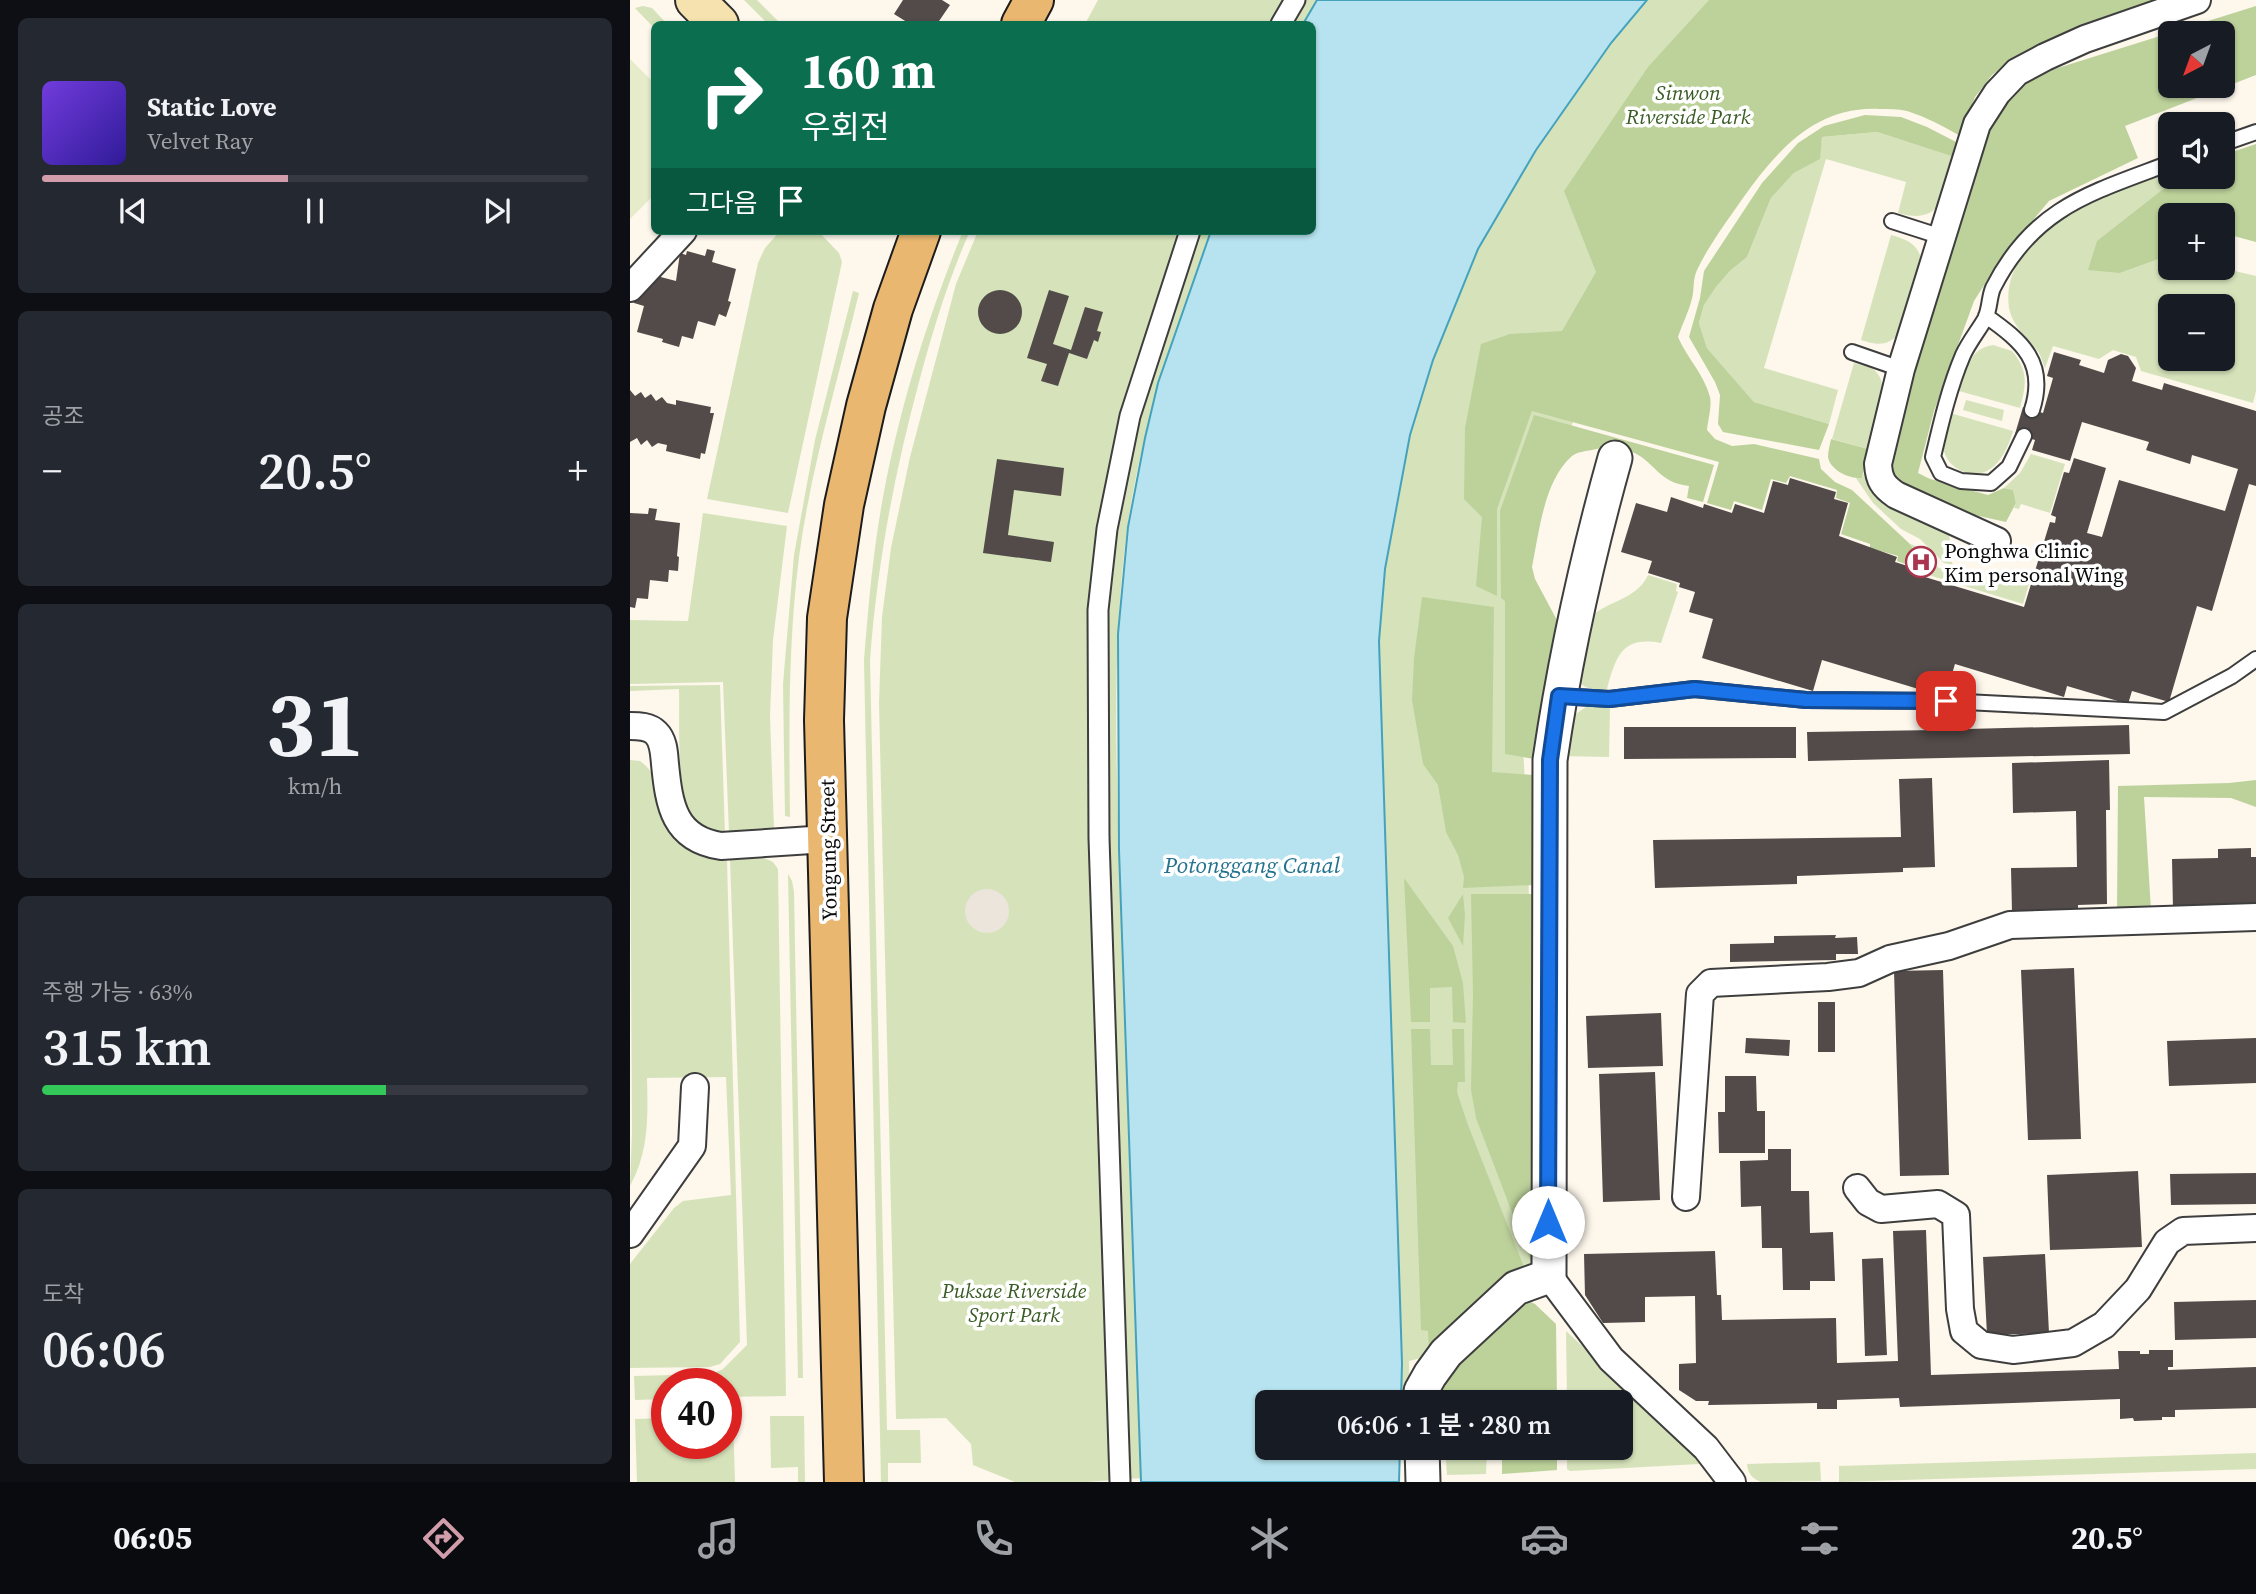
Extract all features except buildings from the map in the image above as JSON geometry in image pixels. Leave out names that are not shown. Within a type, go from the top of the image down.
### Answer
[{"type":"main road","points":[[695,0],[716,21]]},
{"type":"main road","points":[[1023,21],[1034,0]]},
{"type":"main road","name":"Yongung Street","points":[[844,1482],[824,720],[827,618],[844,505],[866,406],[893,309],[920,235]]},
{"type":"street","points":[[1283,21],[1295,0]]},
{"type":"street","points":[[1997,541],[1896,495],[1884,486],[1878,477],[1879,450],[1901,369],[1977,124],[1997,93],[2017,72],[2085,39],[2197,0]]},
{"type":"street","points":[[630,288],[679,235]]},
{"type":"street","points":[[1120,1480],[1099,852],[1098,610],[1107,529],[1130,416],[1189,235]]},
{"type":"street","points":[[1615,458],[1591,545],[1559,696],[1550,760],[1549,1276],[1611,1359],[1706,1448],[1732,1482]]},
{"type":"street","points":[[630,726],[645,727],[656,733],[663,746],[669,796],[676,818],[690,835],[704,844],[721,846],[827,839]]},
{"type":"street","points":[[1686,1197],[1700,994],[1711,983],[1828,977],[1859,972],[1890,959],[1949,946],[2010,925],[2256,917]]},
{"type":"street","points":[[630,1234],[692,1146],[695,1087]]},
{"type":"street","points":[[1857,1188],[1868,1202],[1881,1209],[1938,1204],[1956,1215],[1960,1309],[1964,1331],[1981,1345],[2013,1350],[2073,1343],[2104,1325],[2138,1289],[2167,1242],[2183,1231],[2256,1228]]},
{"type":"street","points":[[1422,1390],[1446,1353],[1516,1289],[1549,1276]]},
{"type":"street","points":[[1422,1460],[1423,1482]]},
{"type":"lane","points":[[2235,139],[2256,132]]},
{"type":"lane","points":[[2024,436],[2009,467],[1991,483],[1961,481],[1941,473],[1933,457],[1947,402],[1964,353],[1986,316],[1992,290],[2021,245],[2039,224],[2075,200],[2158,168]]},
{"type":"lane","points":[[1892,221],[1942,237]]},
{"type":"lane","points":[[1986,316],[2012,334],[2031,356],[2037,376],[2032,410]]},
{"type":"lane","points":[[1852,352],[1901,369]]},
{"type":"lane","points":[[1559,696],[1609,699],[1695,689],[1806,700],[1946,701],[2164,712],[2232,676],[2256,659]]},
{"type":"green space","points":[[744,0],[757,0],[778,21],[765,21]]},
{"type":"green space","points":[[1098,0],[1317,0],[1305,21],[1087,21]]},
{"type":"green space","name":"Sinwon Riverside Park","points":[[1647,0],[2154,0],[2026,46],[1932,117],[1898,105],[1853,105],[1798,129],[1700,241],[1576,416],[1512,552],[1525,783],[1542,1267],[1429,1356],[1409,1361],[1410,1390],[1401,1390],[1379,641],[1385,569],[1410,435],[1433,360],[1478,249],[1536,150],[1611,43]]},
{"type":"green space","points":[[1709,0],[2167,0],[2025,51],[1992,75],[1975,97],[1960,136],[1921,116],[1897,109],[1857,110],[1837,114],[1818,123],[1785,148],[1756,180],[1697,270],[1692,298],[1678,337],[1704,381],[1710,397],[1707,430],[1715,439],[1732,446],[1754,444],[1819,459],[1821,469],[1835,482],[1852,490],[1910,544],[1920,559],[1916,568],[1897,561],[1898,556],[1870,548],[1870,544],[1841,534],[1850,503],[1836,498],[1837,490],[1790,476],[1786,483],[1771,479],[1762,510],[1734,501],[1731,510],[1707,503],[1719,462],[1532,411],[1497,509],[1497,596],[1476,586],[1482,517],[1464,499],[1465,428],[1481,344],[1510,334],[1562,331],[1596,272],[1564,191],[1648,67]]},
{"type":"green space","points":[[2256,6],[2256,75],[2235,83],[2235,21],[2208,21]]},
{"type":"green space","points":[[635,8],[652,8],[664,21],[651,21],[651,25]]},
{"type":"green space","points":[[2158,37],[2158,98],[2197,98],[2125,126],[2138,158],[2049,201],[2002,257],[1974,301],[1934,411],[1918,473],[1930,479],[1988,495],[2004,488],[2013,490],[2016,503],[2006,522],[1961,512],[1894,482],[1889,466],[1892,440],[1989,126],[2014,89],[2045,72]]},
{"type":"green space","points":[[630,59],[651,80],[651,198],[630,219]]},
{"type":"green space","points":[[1865,115],[1901,117],[1927,127],[1958,143],[1954,157],[1877,132],[1822,137],[1820,159],[1794,173],[1771,198],[1747,257],[1716,287],[1704,305],[1699,323],[1707,348],[1754,402],[1829,424],[1819,450],[1723,432],[1718,424],[1720,395],[1689,337],[1704,271],[1762,183],[1798,143],[1824,126]]},
{"type":"green space","points":[[1877,132],[1954,157],[1940,203],[1925,215],[1898,213],[1906,182],[1826,159],[1764,368],[1838,390],[1829,424],[1754,402],[1707,348],[1699,323],[1704,305],[1730,271],[1747,257],[1771,198],[1794,173],[1819,159],[1822,137]]},
{"type":"green space","points":[[2256,144],[2256,242],[2235,236],[2235,203],[2158,203],[2158,259],[2120,273],[2088,270],[2097,241],[2163,189],[2235,189],[2235,151]]},
{"type":"green space","points":[[2157,178],[2158,189],[2163,189],[2120,273],[2158,259],[2158,280],[2235,280],[2235,271],[2256,276],[2256,391],[2253,403],[2141,371],[2136,357],[2113,350],[2099,359],[2053,346],[2045,368],[2039,353],[2011,315],[2010,284],[2018,262],[2033,243],[2075,211],[2122,189]]},
{"type":"green space","points":[[776,235],[822,235],[839,253],[842,262],[788,513],[707,499],[758,263],[765,248]]},
{"type":"green space","points":[[961,235],[968,235],[935,324],[902,451],[882,555],[870,660],[887,1430],[920,1430],[921,1463],[888,1463],[888,1482],[881,1482],[864,660],[875,548],[889,467],[909,387]]},
{"type":"green space","name":"Puksae Riverside Sport Park","points":[[976,235],[1210,235],[1173,341],[1133,490],[1121,581],[1118,634],[1117,794],[1141,1478],[1087,1482],[1015,1482],[973,1465],[971,1444],[946,1418],[896,1419],[879,703],[882,617],[891,548],[910,457],[956,284]]},
{"type":"green space","points":[[1891,235],[1912,244],[1922,263],[1902,330],[1888,342],[1873,343],[1861,340]]},
{"type":"green space","points":[[853,291],[859,293],[818,457],[804,523],[795,590],[791,654],[790,817],[785,816],[783,684],[794,555],[815,440]]},
{"type":"green space","points":[[1993,345],[2012,351],[2024,372],[2025,385],[2020,408],[1959,391],[1973,356],[1985,347]]},
{"type":"green space","points":[[1854,363],[1871,368],[1882,384],[1881,406],[1868,449],[1832,439]]},
{"type":"green space","points":[[1966,400],[2004,410],[2002,421],[1963,410]]},
{"type":"green space","points":[[1950,413],[2013,431],[2004,454],[1992,468],[1972,474],[1952,465],[1944,453],[1943,441]]},
{"type":"green space","points":[[1534,415],[1714,465],[1703,502],[1687,498],[1689,486],[1670,480],[1639,455],[1621,449],[1601,448],[1576,454],[1563,466],[1555,479],[1540,523],[1532,567],[1535,579],[1559,624],[1540,760],[1505,754],[1505,601],[1501,598],[1500,511]]},
{"type":"green space","points":[[1831,439],[1868,449],[1862,478],[1846,475],[1832,466],[1828,457]]},
{"type":"green space","points":[[2031,454],[2065,464],[2050,513],[2021,504],[2019,509],[2014,508],[2016,503],[2013,490],[2004,488],[2020,473]]},
{"type":"green space","points":[[1866,467],[1948,533],[1953,565],[1944,563],[1920,539],[1901,529],[1873,503],[1856,478],[1862,478]]},
{"type":"green space","points":[[703,513],[787,526],[773,640],[770,717],[774,829],[729,833],[723,682],[630,684],[630,620],[688,621]]},
{"type":"green space","points":[[1910,544],[1916,546],[1939,568],[1995,585],[2006,576],[2029,584],[2023,604],[1919,572],[1916,568],[1920,558]]},
{"type":"green space","points":[[1648,575],[1677,584],[1678,592],[1661,643],[1638,642],[1630,646],[1618,658],[1607,689],[1588,688],[1578,681],[1588,621],[1601,609],[1635,591]]},
{"type":"green space","points":[[1422,597],[1494,607],[1492,772],[1533,775],[1534,885],[1463,888],[1464,877],[1458,855],[1446,832],[1438,785],[1423,764],[1412,700]]},
{"type":"green space","points":[[720,685],[725,834],[702,828],[695,823],[684,799],[679,739],[679,689],[630,691],[630,686]]},
{"type":"green space","points":[[1586,707],[1610,707],[1609,757],[1561,756],[1570,718]]},
{"type":"green space","points":[[630,760],[640,761],[653,775],[661,818],[673,838],[703,855],[727,861],[740,1342],[720,1364],[710,1367],[630,1368],[630,1264],[674,1208],[683,1201],[731,1195],[726,1077],[647,1078],[644,1147],[630,1186]]},
{"type":"green space","points":[[2256,780],[2256,807],[2231,798],[2144,797],[2151,910],[2117,912],[2118,786]]},
{"type":"green space","points":[[764,858],[773,862],[778,869],[786,1396],[742,1397],[742,1368],[724,1368],[747,1345],[730,860]]},
{"type":"green space","points":[[788,874],[794,892],[803,1378],[798,1378]]},
{"type":"green space","points":[[1404,878],[1453,946],[1463,983],[1466,1023],[1453,1022],[1452,987],[1430,988],[1430,1022],[1411,1022]]},
{"type":"green space","points":[[1463,894],[1465,915],[1463,946],[1448,918]]},
{"type":"green space","points":[[1471,894],[1535,894],[1538,1264],[1532,1265],[1476,1118],[1471,1090]]},
{"type":"green space","points":[[1411,1029],[1430,1029],[1431,1065],[1453,1065],[1452,1029],[1464,1029],[1465,1082],[1458,1082],[1457,1092],[1524,1267],[1484,1292],[1429,1354],[1428,1331],[1421,1330]]},
{"type":"green space","points":[[1528,1301],[1535,1304],[1556,1324],[1557,1390],[1440,1390],[1458,1361],[1520,1303]]},
{"type":"green space","points":[[1566,1331],[1630,1390],[1567,1390]]},
{"type":"green space","points":[[634,1376],[651,1376],[651,1400],[635,1400]]},
{"type":"green space","points":[[1633,1393],[1691,1446],[1697,1454],[1699,1464],[1570,1471],[1567,1469],[1567,1460],[1633,1460]]},
{"type":"green space","points":[[770,1416],[804,1416],[805,1482],[798,1482],[798,1467],[771,1468]]},
{"type":"green space","points":[[651,1418],[651,1459],[734,1459],[735,1482],[637,1482],[635,1419]]},
{"type":"green space","points":[[2256,1453],[2256,1469],[1839,1482],[1839,1466]]},
{"type":"green space","points":[[1446,1460],[1487,1460],[1486,1474],[1447,1475]]},
{"type":"green space","points":[[1502,1460],[1557,1460],[1557,1470],[1502,1474]]},
{"type":"green space","points":[[1820,1462],[1821,1481],[1761,1482],[1751,1475],[1747,1464]]},
{"type":"shaded area","points":[[987,889],[996,890],[1003,895],[1008,902],[1008,920],[1003,927],[996,932],[987,933],[978,932],[971,927],[966,920],[965,911],[966,902],[971,895],[978,890]]},
{"type":"water","name":"Potonggang Canal","points":[[1317,0],[1647,0],[1611,43],[1536,150],[1478,249],[1433,360],[1410,435],[1385,569],[1379,641],[1401,1390],[1255,1390],[1255,1460],[1400,1460],[1399,1482],[1141,1482],[1119,850],[1118,634],[1128,527],[1158,383],[1210,235],[1316,235],[1316,21],[1305,21]]},
{"type":"place","name":"Ponghwa Clinic Kim personal Wing","points":[[1921,562]]},
{"type":"route","points":[[1548,1222],[1550,760],[1559,696],[1609,699],[1695,689],[1806,700],[1946,701]]}]
